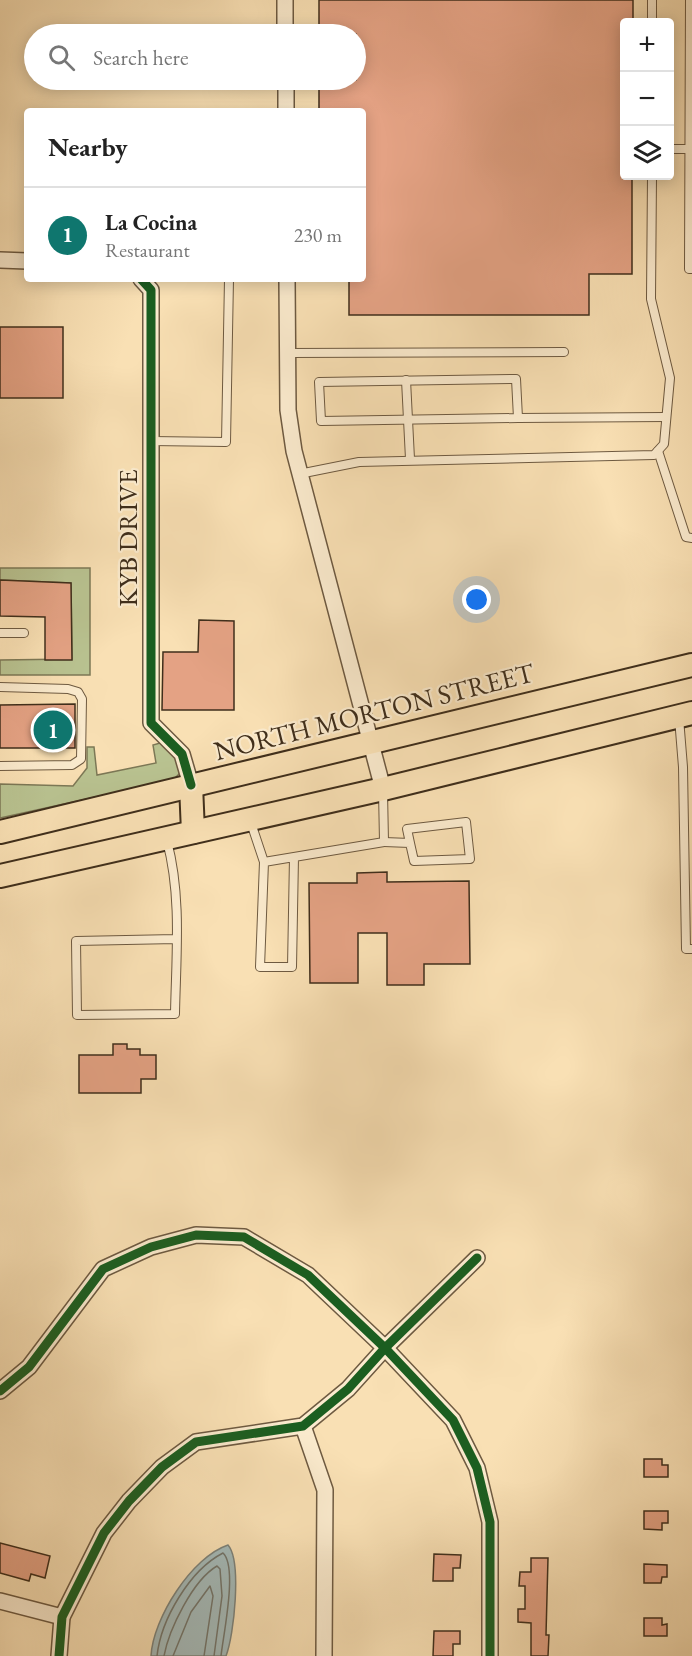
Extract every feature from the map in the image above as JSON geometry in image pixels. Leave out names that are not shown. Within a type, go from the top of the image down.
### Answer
[{"type":"main road","name":"NORTH MORTON STREET","points":[[0,832],[368,741],[692,665]]},
{"type":"main road","points":[[0,876],[383,789],[685,715]]},
{"type":"main road","points":[[191,785],[193,831]]},
{"type":"street","points":[[285,0],[285,24]]},
{"type":"street","points":[[285,90],[286,108]]},
{"type":"street","points":[[0,260],[24,261]]},
{"type":"street","name":"KYB DRIVE","points":[[144,282],[151,290],[151,723],[182,754],[191,785]]},
{"type":"street","points":[[287,282],[290,433],[368,741],[383,789]]},
{"type":"street","points":[[0,1391],[29,1367],[103,1269],[151,1247],[196,1235],[244,1237],[308,1275],[385,1348],[453,1420],[477,1468],[490,1522],[490,1656]]},
{"type":"street","points":[[59,1656],[62,1617],[104,1533],[129,1501],[162,1467],[196,1442],[303,1426],[348,1389],[385,1348],[477,1258]]},
{"type":"street","points":[[303,1426],[325,1490],[324,1656]]},
{"type":"street","points":[[0,1601],[62,1617]]},
{"type":"lane","points":[[652,0],[652,18]]},
{"type":"lane","points":[[690,0],[692,149],[689,270],[692,270]]},
{"type":"lane","points":[[674,150],[692,149]]},
{"type":"lane","points":[[299,474],[359,462],[410,459],[628,456],[654,454],[658,451],[664,444],[670,378],[651,299],[652,180]]},
{"type":"lane","points":[[151,441],[226,442],[229,282]]},
{"type":"lane","points":[[288,353],[564,352]]},
{"type":"lane","points":[[518,418],[516,379],[319,382],[321,421],[666,417]]},
{"type":"lane","points":[[406,380],[410,459]]},
{"type":"lane","points":[[658,451],[686,537],[692,538]]},
{"type":"lane","points":[[0,633],[24,633]]},
{"type":"lane","points":[[0,687],[68,689],[78,692],[82,699],[81,759],[72,765],[0,766]]},
{"type":"lane","points":[[685,715],[683,767],[686,949],[692,949]]},
{"type":"lane","points":[[383,789],[384,842]]},
{"type":"lane","points":[[249,818],[264,861],[260,967],[292,967],[294,857]]},
{"type":"lane","points":[[466,822],[470,859],[414,861],[410,843],[407,829],[466,822]]},
{"type":"lane","points":[[166,837],[175,869],[176,939],[175,1014],[77,1015],[76,941],[176,939]]},
{"type":"lane","points":[[264,861],[384,842],[410,843]]},
{"type":"green space","points":[[0,568],[90,568],[90,675],[0,675],[0,660],[72,659],[71,583],[0,580]]},
{"type":"green space","points":[[160,743],[180,758],[182,771],[173,780],[0,818],[0,784],[73,786],[87,768],[87,747],[94,747],[97,775],[156,763],[153,745]]},
{"type":"water","points":[[228,1545],[235,1566],[236,1582],[232,1632],[226,1656],[151,1656],[159,1624],[188,1575],[214,1552]]},
{"type":"building","points":[[319,0],[633,0],[633,18],[620,18],[620,180],[632,180],[632,274],[589,274],[589,315],[349,315],[349,282],[366,282],[366,108],[319,108],[319,90],[366,90],[366,24],[319,24]]},
{"type":"building","points":[[0,327],[63,327],[63,398],[0,398]]},
{"type":"building","points":[[0,580],[71,583],[72,660],[45,660],[45,617],[0,616]]},
{"type":"building","points":[[199,620],[234,621],[234,710],[162,710],[163,652],[198,652]]},
{"type":"building","points":[[75,704],[75,748],[0,748],[0,705]]},
{"type":"building","points":[[387,872],[387,882],[469,881],[470,964],[424,964],[424,985],[387,985],[387,933],[358,933],[358,983],[310,983],[309,883],[357,883],[357,873]]},
{"type":"building","points":[[113,1044],[127,1044],[127,1049],[140,1049],[140,1055],[156,1055],[156,1079],[141,1079],[141,1093],[79,1093],[79,1055],[113,1055]]},
{"type":"building","points":[[644,1459],[662,1459],[662,1465],[668,1465],[668,1477],[644,1477]]},
{"type":"building","points":[[644,1511],[668,1511],[668,1523],[662,1523],[662,1530],[644,1529]]},
{"type":"building","points":[[0,1543],[50,1556],[45,1578],[31,1574],[29,1581],[0,1573]]},
{"type":"building","points":[[434,1554],[461,1555],[460,1568],[453,1568],[453,1581],[433,1581]]},
{"type":"building","points":[[531,1558],[548,1558],[546,1635],[549,1635],[548,1656],[531,1656],[531,1623],[518,1622],[518,1609],[525,1609],[525,1586],[519,1586],[520,1572],[531,1572]]},
{"type":"building","points":[[644,1564],[667,1565],[667,1577],[662,1577],[661,1583],[644,1583]]},
{"type":"building","points":[[644,1618],[662,1618],[662,1625],[667,1624],[667,1636],[644,1636]]},
{"type":"building","points":[[434,1631],[460,1631],[460,1644],[453,1644],[453,1656],[433,1656]]},
{"type":"cycle path","points":[[144,282],[151,290],[151,723],[182,754],[191,785]]},
{"type":"cycle path","points":[[0,1391],[29,1367],[103,1269],[151,1247],[196,1235],[244,1237],[308,1275],[385,1348],[453,1420],[477,1468],[490,1522],[490,1656]]},
{"type":"cycle path","points":[[59,1656],[62,1617],[104,1533],[129,1501],[162,1467],[196,1442],[303,1426],[348,1389],[385,1348],[477,1258]]},
{"type":"place","name":"La Cocina","points":[[53,730]]}]
